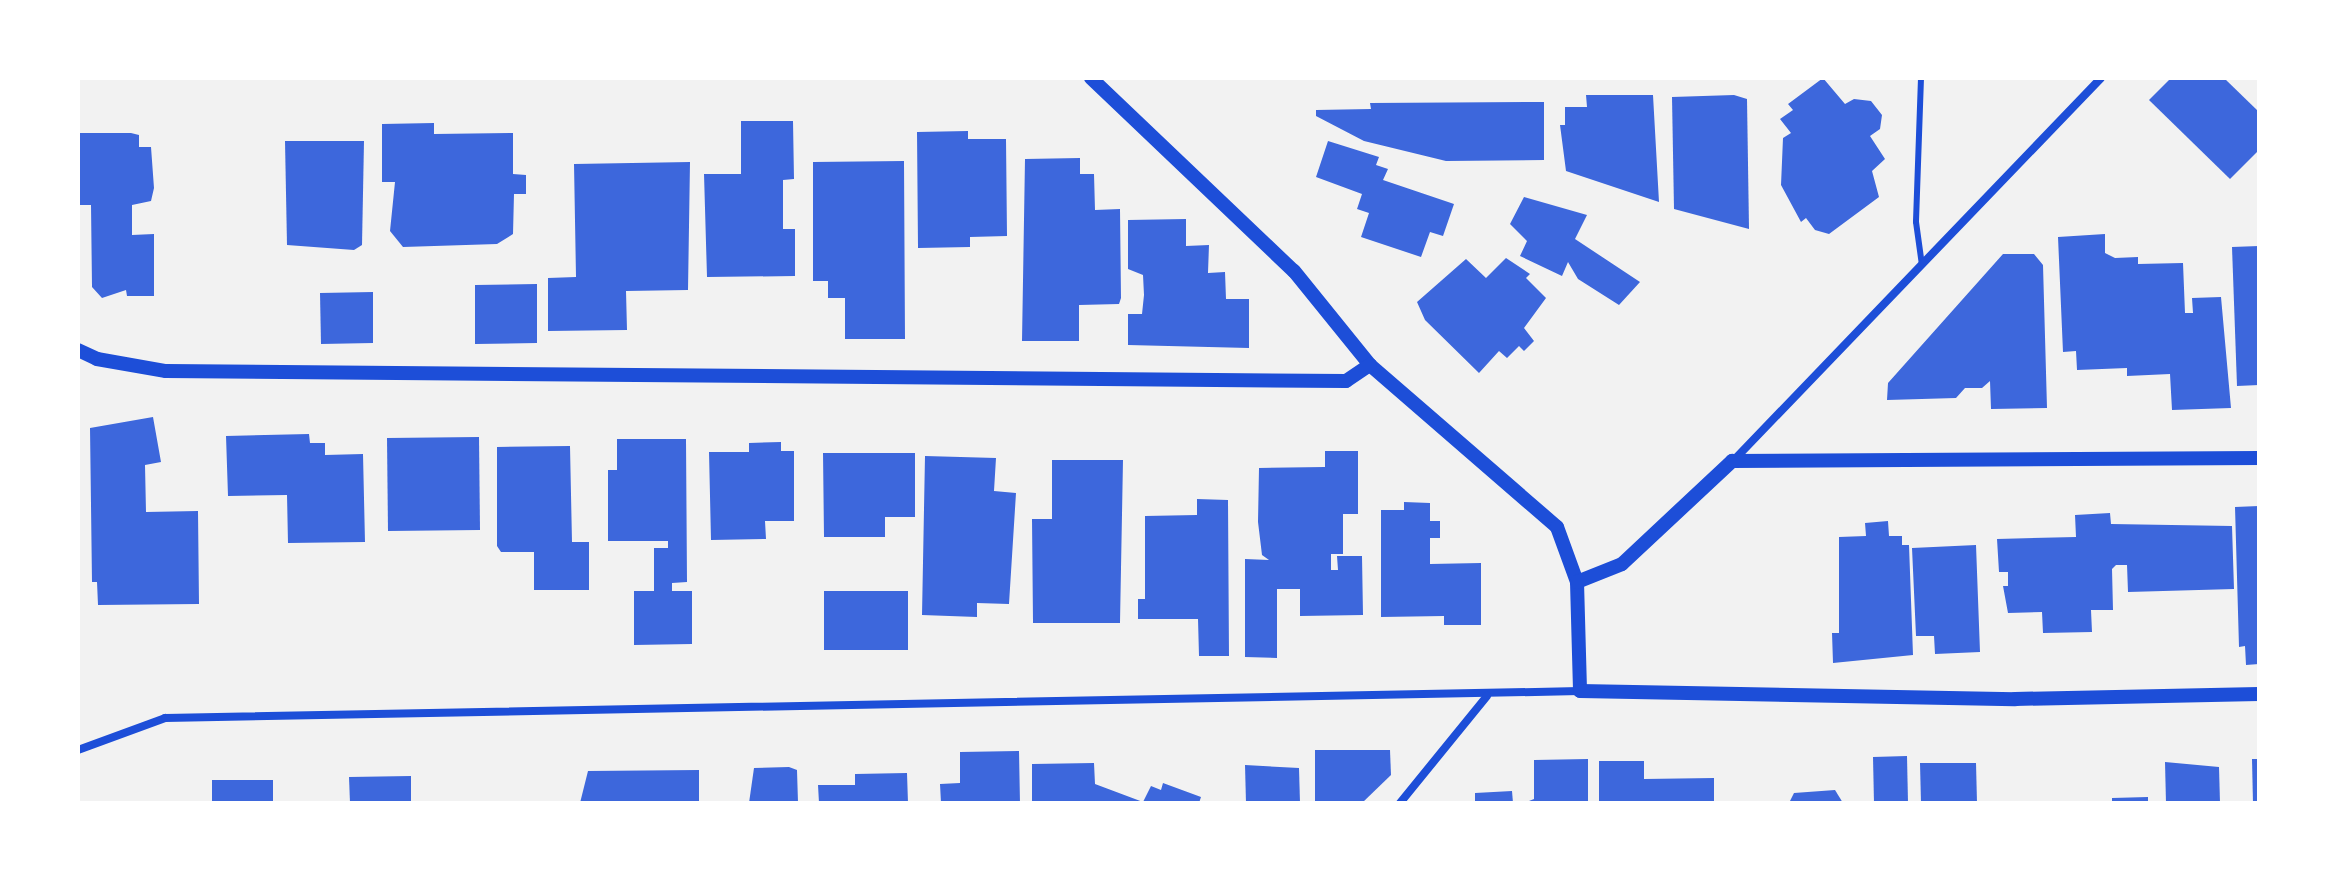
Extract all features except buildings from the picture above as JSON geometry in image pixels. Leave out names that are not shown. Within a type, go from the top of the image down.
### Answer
[{"type":"street","points":[[1091,78],[1294,271],[1370,365],[1557,527],[1577,582],[1580,691]]},
{"type":"street","points":[[1577,582],[1622,564],[1732,461],[2101,78]]},
{"type":"street","points":[[78,350],[97,359],[166,371],[1346,381],[1370,365]]},
{"type":"street","points":[[1732,461],[2259,458]]},
{"type":"street","points":[[78,750],[165,718],[1487,696],[1580,691],[2015,699],[2259,694]]},
{"type":"street","points":[[1400,803],[1487,696]]},
{"type":"lane","points":[[1921,78],[1916,222],[1922,265]]}]
